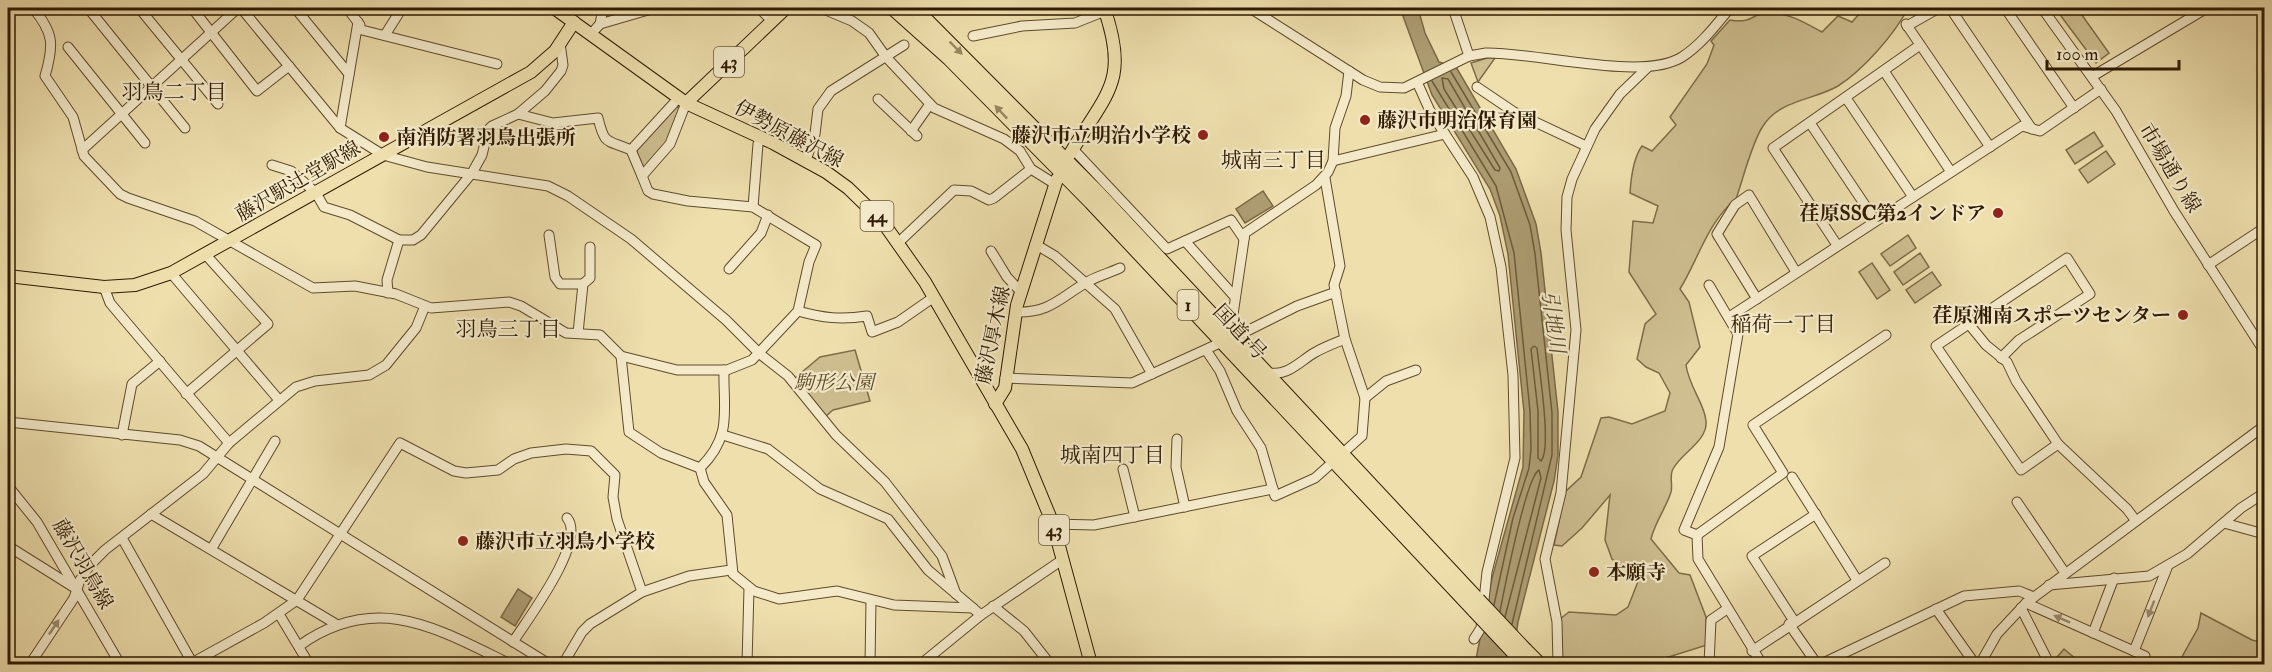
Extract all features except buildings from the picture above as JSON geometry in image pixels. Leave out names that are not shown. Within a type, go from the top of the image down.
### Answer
[{"type":"highway","name":"国道1号","points":[[893,8],[949,58],[1228,338],[1261,368],[1338,459]]},
{"type":"highway","name":"国道1号","points":[[914,8],[1099,194],[1338,459],[1524,659],[1539,664]]},
{"type":"main road","name":"伊勢原藤沢線","points":[[554,8],[680,103],[762,138],[806,160],[848,188],[882,221],[899,242],[934,297],[995,404]]},
{"type":"main road","name":"43","points":[[680,103],[786,8]]},
{"type":"main road","points":[[1072,152],[1105,98],[1116,74],[1116,44],[1105,9]]},
{"type":"main road","name":"藤沢駅辻堂駅線","points":[[8,276],[104,287],[135,285],[171,273],[531,72],[549,57],[574,22]]},
{"type":"main road","name":"藤沢厚木線","points":[[1056,182],[1035,244],[1016,312],[1005,388],[995,404],[1022,449],[1053,524],[1091,664]]},
{"type":"street","points":[[33,8],[51,37],[52,52],[45,76],[73,117],[84,156],[120,194],[195,221],[313,288],[356,286],[388,293],[431,308],[509,302],[521,306],[566,333],[600,335],[621,356],[660,363],[677,370],[724,370],[752,360],[798,311],[809,262],[816,245],[753,207],[688,201],[653,194],[648,191],[631,150],[606,142],[598,118],[553,123],[518,114]]},
{"type":"street","points":[[88,8],[185,128]]},
{"type":"street","points":[[140,8],[218,104]]},
{"type":"street","points":[[192,8],[257,90],[289,66]]},
{"type":"street","points":[[82,150],[240,8],[340,128],[382,155],[427,167],[538,183],[568,196],[631,239],[726,321],[760,354],[788,376],[836,435],[885,482],[942,556],[956,594]]},
{"type":"street","points":[[295,8],[349,74]]},
{"type":"street","points":[[349,8],[360,27],[497,64]]},
{"type":"street","points":[[384,35],[402,8]]},
{"type":"street","points":[[591,34],[600,24],[603,8]]},
{"type":"street","points":[[600,24],[655,8]]},
{"type":"street","points":[[759,8],[771,21]]},
{"type":"street","points":[[821,8],[860,25],[886,57],[940,113],[1004,139],[1020,151],[1031,169],[1056,182]]},
{"type":"street","points":[[1250,8],[1363,80],[1387,88],[1404,88],[1465,58],[1486,53],[1647,68],[1666,65],[1682,57],[1716,25],[1730,8]]},
{"type":"street","points":[[1453,8],[1465,58]]},
{"type":"street","points":[[1939,8],[1906,25],[1990,147]]},
{"type":"street","points":[[1950,8],[2032,129]]},
{"type":"street","points":[[2005,8],[2074,108]]},
{"type":"street","name":"市場通り線","points":[[2042,8],[2101,89],[2208,265],[2265,351]]},
{"type":"street","points":[[2092,76],[2207,8]]},
{"type":"street","points":[[973,36],[1022,26],[1075,23],[1105,9]]},
{"type":"street","points":[[340,128],[360,27]]},
{"type":"street","points":[[272,165],[291,171],[316,193],[324,207],[351,216],[399,240],[413,240],[421,235],[471,173],[482,155],[488,130],[518,114],[545,91],[561,71],[563,65],[560,43]]},
{"type":"street","points":[[806,160],[815,134],[818,109],[824,99],[838,86],[904,45]]},
{"type":"street","points":[[1837,245],[1773,148],[1920,45]]},
{"type":"street","points":[[68,47],[146,143]]},
{"type":"street","points":[[1558,664],[1557,622],[1545,559],[1561,493],[1576,330],[1566,213],[1572,179],[1586,146],[1608,109],[1647,68]]},
{"type":"street","points":[[1228,338],[1245,233],[1325,178],[1333,161],[1335,128],[1346,96],[1349,71]]},
{"type":"street","points":[[1884,71],[1951,172]]},
{"type":"street","points":[[1417,82],[1445,134],[1473,177],[1490,217],[1496,243],[1513,375],[1515,458],[1487,572],[1481,628],[1474,639]]},
{"type":"street","points":[[1477,87],[1514,112],[1586,146]]},
{"type":"street","points":[[1729,317],[2022,126],[2040,131],[2101,89]]},
{"type":"street","points":[[1846,98],[1913,197]]},
{"type":"street","points":[[878,99],[914,133],[930,104]]},
{"type":"street","points":[[631,150],[680,103]]},
{"type":"street","points":[[642,176],[670,144],[680,103]]},
{"type":"street","points":[[1810,123],[1875,220]]},
{"type":"street","points":[[1333,161],[1445,134]]},
{"type":"street","points":[[753,207],[758,144],[762,138]]},
{"type":"street","points":[[1072,152],[1167,249],[1231,220],[1244,239]]},
{"type":"street","points":[[899,242],[954,190],[971,191],[989,200],[1031,169]]},
{"type":"street","points":[[1206,350],[1220,371],[1237,411],[1261,448],[1275,496],[1315,478],[1362,436],[1365,398],[1345,339],[1334,285],[1340,266],[1325,178]]},
{"type":"street","points":[[1757,299],[1717,234],[1729,212],[1749,195],[1796,272]]},
{"type":"street","points":[[729,268],[761,233],[768,216]]},
{"type":"street","points":[[2208,265],[2265,228]]},
{"type":"street","points":[[549,235],[555,277],[560,284],[583,284],[590,278],[590,247]]},
{"type":"street","points":[[388,293],[387,280],[399,240]]},
{"type":"street","points":[[1185,241],[1235,297]]},
{"type":"street","points":[[1035,244],[1055,256],[1115,309],[1152,374]]},
{"type":"street","points":[[991,251],[1007,277],[1021,292]]},
{"type":"street","points":[[186,394],[268,324],[206,255]]},
{"type":"street","points":[[2001,358],[2019,340],[2090,294],[2067,258],[1936,346],[2021,470],[2058,444]]},
{"type":"street","points":[[1016,312],[1041,311],[1072,294],[1084,284],[1120,268]]},
{"type":"street","points":[[171,273],[279,400]]},
{"type":"street","points":[[578,333],[583,284]]},
{"type":"street","points":[[1697,536],[1684,530],[1720,440],[1738,334],[1709,285]]},
{"type":"street","points":[[104,287],[110,303],[229,443]]},
{"type":"street","points":[[1005,378],[1132,383],[1297,306],[1336,292]]},
{"type":"street","points":[[798,311],[825,319],[843,320],[867,316],[872,332],[898,321],[934,297]]},
{"type":"street","points":[[30,664],[74,598],[90,565],[203,474],[229,443],[255,424],[296,387],[315,381],[369,375],[386,365],[416,328],[425,306]]},
{"type":"street","points":[[1968,323],[1986,345],[2007,362],[2016,381],[2058,444],[2127,509],[2136,521]]},
{"type":"street","points":[[1697,536],[1783,473],[1754,425],[1887,335]]},
{"type":"street","points":[[1261,368],[1277,374],[1291,370],[1316,351],[1345,339]]},
{"type":"street","points":[[621,356],[629,432],[661,453],[700,468]]},
{"type":"street","points":[[122,435],[132,384],[160,362]]},
{"type":"street","points":[[700,468],[723,435],[726,422],[724,370]]},
{"type":"street","points":[[1286,395],[1284,383],[1291,370]]},
{"type":"street","points":[[1365,398],[1386,381],[1416,370]]},
{"type":"street","points":[[8,422],[180,440],[199,446],[251,481],[549,664]]},
{"type":"street","points":[[1936,609],[1978,664],[1996,634],[2023,605],[2265,426]]},
{"type":"street","points":[[723,435],[768,449],[820,489],[888,519],[928,570],[977,611]]},
{"type":"street","points":[[1178,440],[1177,478],[1185,507]]},
{"type":"street","points":[[212,548],[275,441]]},
{"type":"street","points":[[122,538],[192,664],[279,614],[297,600],[400,443],[454,471],[466,473],[498,470],[514,459],[531,453],[566,449],[591,451],[615,474],[613,497],[617,519],[642,592]]},
{"type":"street","points":[[700,468],[704,482],[727,516],[731,570],[739,581],[749,588],[779,600],[837,591],[894,605],[977,611],[993,606],[1062,560]]},
{"type":"street","points":[[1123,470],[1135,517]]},
{"type":"street","points":[[1792,477],[1857,580]]},
{"type":"street","name":"藤沢羽鳥線","points":[[8,486],[37,522],[120,664]]},
{"type":"street","points":[[1053,524],[1094,525],[1273,489]]},
{"type":"street","points":[[2049,585],[2114,578],[2139,578],[2167,568],[2265,493]]},
{"type":"street","points":[[2017,502],[2065,573]]},
{"type":"street","points":[[151,514],[212,548],[336,624]]},
{"type":"street","points":[[1816,514],[1752,556],[1819,664],[1964,596],[2019,591],[2034,597]]},
{"type":"street","points":[[513,642],[566,556],[572,525],[567,518]]},
{"type":"street","points":[[2224,523],[2265,534]]},
{"type":"street","points":[[1697,536],[1698,559],[1762,664]]},
{"type":"street","points":[[8,546],[77,589]]},
{"type":"street","points":[[1752,651],[1792,622],[1885,563]]},
{"type":"street","points":[[2134,651],[2167,568]]},
{"type":"street","points":[[563,664],[582,632],[590,624],[642,592],[689,576],[731,570]]},
{"type":"street","points":[[2093,633],[2114,578]]},
{"type":"street","points":[[747,664],[749,588]]},
{"type":"street","points":[[870,664],[871,601]]},
{"type":"street","points":[[2023,605],[2145,656]]},
{"type":"street","points":[[2023,605],[2049,663]]},
{"type":"street","points":[[993,606],[1024,631],[1050,664]]},
{"type":"street","points":[[1709,664],[1711,620],[1727,609]]},
{"type":"street","points":[[921,664],[977,611]]},
{"type":"street","points":[[279,614],[309,664]]},
{"type":"street","points":[[299,646],[336,624],[369,617],[408,621],[462,640],[510,664]]},
{"type":"street","points":[[36,655],[41,664]]},
{"type":"green space","points":[[1890,8],[1908,8],[1887,40],[1858,71],[1829,91],[1778,111],[1763,126],[1751,151],[1736,199],[1726,208],[1711,229],[1680,289],[1689,302],[1700,347],[1686,365],[1706,421],[1699,441],[1673,469],[1671,492],[1651,539],[1679,573],[1690,575],[1706,617],[1707,645],[1646,664],[1563,664],[1560,619],[1569,612],[1616,615],[1628,607],[1639,579],[1612,559],[1605,540],[1610,495],[1582,528],[1562,546],[1554,545],[1565,492],[1581,477],[1601,418],[1609,417],[1632,424],[1665,411],[1670,393],[1659,373],[1646,367],[1637,359],[1645,324],[1656,314],[1629,272],[1633,221],[1653,223],[1658,206],[1630,193],[1636,156],[1642,146],[1652,151],[1676,125],[1670,117],[1707,64],[1714,45],[1711,41],[1730,20],[1744,21],[1762,13],[1775,13],[1796,19],[1822,32],[1838,16],[1852,22],[1860,13],[1886,12]]},
{"type":"green space","points":[[2055,8],[2077,8],[2109,53],[2096,63]]},
{"type":"green space","points":[[1495,58],[1478,82],[1471,63]]},
{"type":"green space","points":[[676,106],[681,110],[667,143],[644,169],[635,148]]},
{"type":"green space","points":[[2094,132],[2103,146],[2075,164],[2066,150]]},
{"type":"green space","points":[[2106,151],[2115,164],[2088,183],[2079,170]]},
{"type":"green space","points":[[1908,235],[1916,248],[1890,266],[1881,254]]},
{"type":"green space","points":[[1920,253],[1929,267],[1903,285],[1894,272]]},
{"type":"green space","points":[[1872,263],[1890,290],[1877,299],[1859,272]]},
{"type":"green space","points":[[1932,272],[1941,285],[1915,303],[1906,290]]},
{"type":"green space","name":"駒形公園","points":[[855,350],[870,401],[833,410],[825,417],[795,378],[820,357]]},
{"type":"green space","points":[[2201,613],[2252,640],[2264,643],[2264,664],[2178,664],[2198,628]]},
{"type":"green space","points":[[2064,649],[2082,664],[2051,664]]},
{"type":"water","points":[[1400,8],[1418,8],[1425,33],[1439,62],[1456,67],[1516,169],[1536,224],[1541,253],[1558,412],[1558,455],[1554,481],[1518,622],[1512,664],[1475,664],[1492,578],[1523,467],[1524,412],[1508,254],[1500,216],[1490,189],[1432,95]]},
{"type":"water","points":[[1263,191],[1273,206],[1245,223],[1236,209]]},
{"type":"water","points":[[518,589],[532,598],[515,626],[501,617]]},
{"type":"place","name":"藤沢市明治保育園","points":[[1365,120]]},
{"type":"place","name":"藤沢市立明治小学校","points":[[1203,135]]},
{"type":"place","name":"南消防署羽鳥出張所","points":[[384,137]]},
{"type":"place","name":"荏原SSC第2インドア","points":[[1998,213]]},
{"type":"place","name":"荏原湘南スポーツセンター","points":[[2183,315]]},
{"type":"place","name":"藤沢市立羽鳥小学校","points":[[463,541]]},
{"type":"place","name":"本願寺","points":[[1594,572]]},
{"type":"district","name":"羽鳥二丁目","points":[[174,92]]},
{"type":"district","name":"城南三丁目","points":[[1273,160]]},
{"type":"district","name":"稲荷一丁目","points":[[1783,324]]},
{"type":"district","name":"羽鳥三丁目","points":[[508,329]]},
{"type":"district","name":"城南四丁目","points":[[1112,455]]},
{"type":"water label","name":"引地川","points":[[1553,322]]}]
